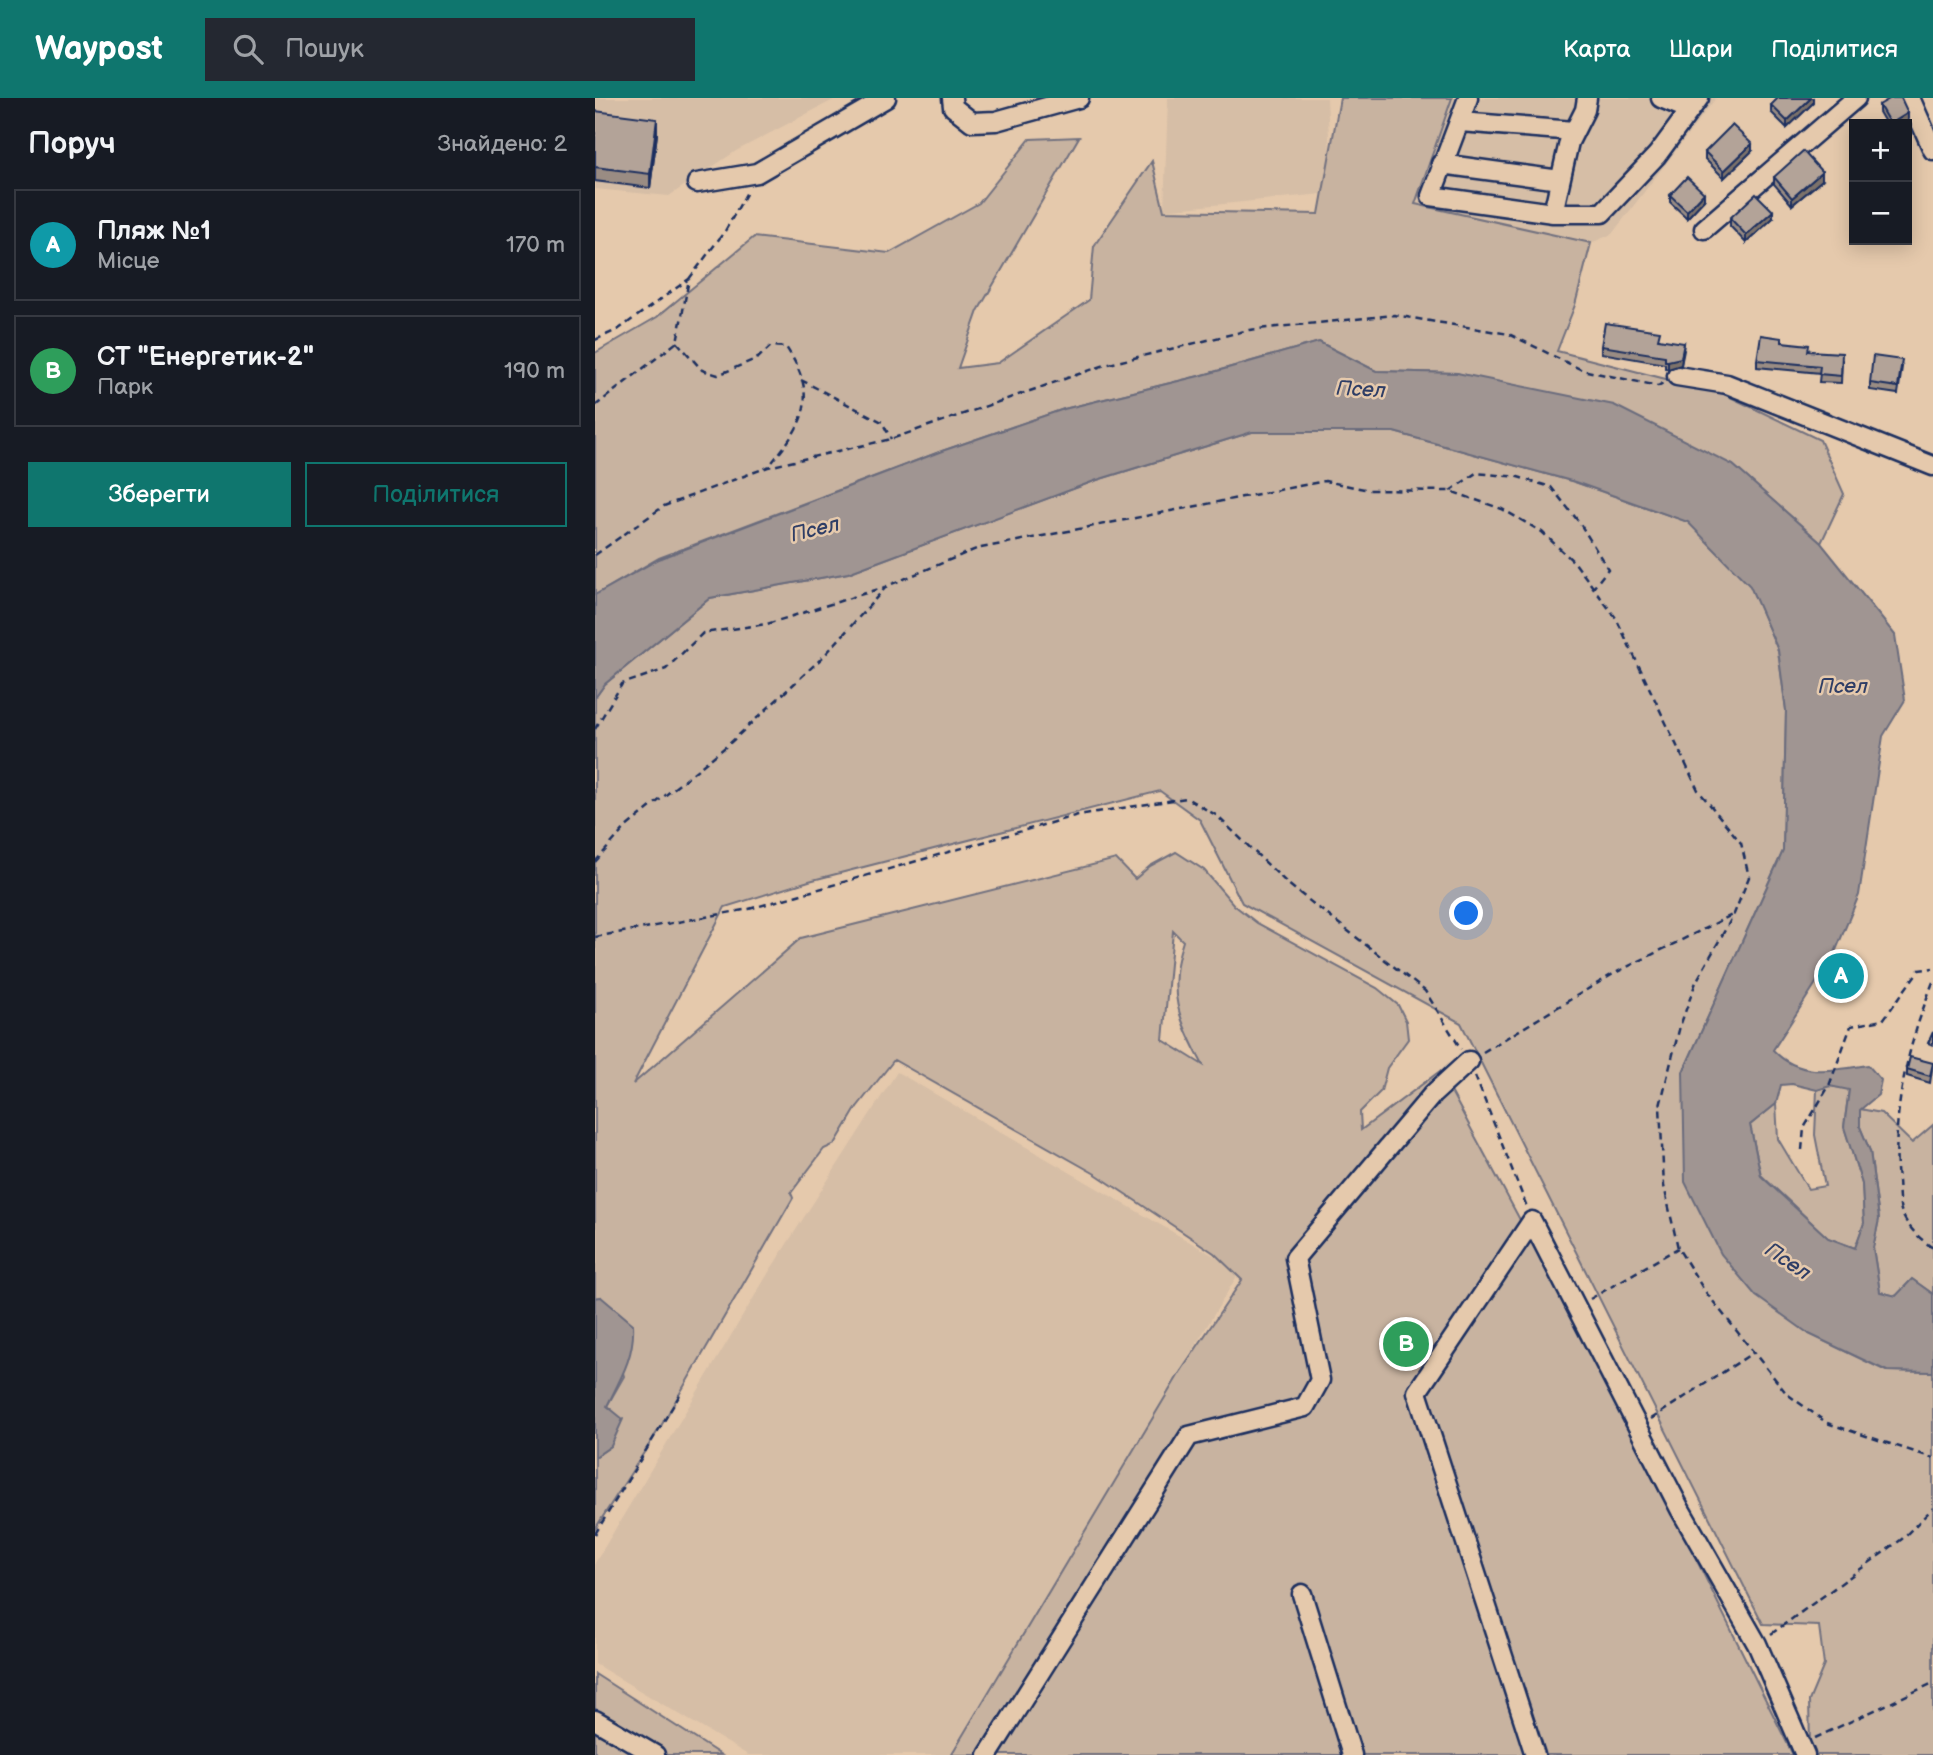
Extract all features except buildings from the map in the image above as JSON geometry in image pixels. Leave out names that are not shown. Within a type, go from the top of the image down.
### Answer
[{"type":"street","points":[[697,183],[757,173],[886,98]]},
{"type":"street","points":[[951,98],[953,107],[972,122],[996,121],[1079,98]]},
{"type":"street","points":[[1468,98],[1431,196],[1553,213],[1602,213],[1657,155],[1695,104],[1661,98]]},
{"type":"street","points":[[1553,213],[1574,131],[1587,98]]},
{"type":"street","points":[[1704,229],[1856,98]]},
{"type":"street","points":[[1910,98],[1933,150]]},
{"type":"street","points":[[1460,122],[1574,131]]},
{"type":"street","points":[[1441,164],[1560,180]]},
{"type":"street","points":[[1677,376],[1727,384],[1933,466]]},
{"type":"street","points":[[988,1755],[1189,1436],[1305,1407],[1320,1380],[1296,1258],[1433,1094],[1469,1061]]},
{"type":"street","points":[[1535,1755],[1417,1392],[1532,1220],[1680,1508],[1757,1644],[1803,1750]]},
{"type":"street","points":[[1303,1594],[1352,1755]]},
{"type":"street","points":[[595,1720],[655,1755]]},
{"type":"path","points":[[595,340],[619,329],[689,279],[725,231],[757,173]]},
{"type":"path","points":[[595,406],[677,342],[689,279]]},
{"type":"path","points":[[595,555],[664,506],[768,467],[891,439],[1105,365],[1249,330],[1394,315],[1509,334],[1582,370],[1658,386],[1677,376]]},
{"type":"path","points":[[677,342],[702,370],[718,375],[758,358],[771,346],[786,346],[801,380],[805,402],[803,420],[768,467]]},
{"type":"path","points":[[801,380],[882,422],[891,439]]},
{"type":"path","points":[[1450,491],[1476,473],[1518,477],[1551,488],[1579,522],[1608,569],[1594,587]]},
{"type":"path","points":[[595,729],[622,684],[666,668],[703,633],[767,624],[887,586],[977,549],[1325,481],[1369,490],[1450,491],[1502,509],[1542,532],[1576,563],[1594,587],[1616,618],[1698,790],[1741,843],[1749,877],[1734,914],[1696,982],[1680,1026],[1660,1106],[1664,1186],[1678,1248],[1704,1290],[1787,1394],[1827,1423],[1933,1458]]},
{"type":"path","points":[[595,862],[626,827],[729,744],[824,656],[887,586]]},
{"type":"path","points":[[595,937],[750,909],[1078,815],[1186,798],[1216,815],[1288,884],[1425,991],[1469,1061],[1532,1220]]},
{"type":"path","points":[[1469,1061],[1519,1027],[1601,981],[1734,914]]},
{"type":"path","points":[[1802,1150],[1804,1128],[1829,1086],[1851,1026],[1883,1020],[1919,970],[1933,968]]},
{"type":"path","points":[[1933,982],[1913,1033],[1901,1086],[1897,1168],[1901,1212],[1918,1238],[1933,1248]]},
{"type":"path","points":[[1576,1306],[1678,1248]]},
{"type":"path","points":[[1639,1427],[1754,1352]]},
{"type":"path","points":[[595,1534],[681,1393]]},
{"type":"path","points":[[1757,1644],[1902,1539],[1933,1508]]},
{"type":"path","points":[[1803,1750],[1933,1683]]},
{"type":"shaded area","points":[[595,98],[837,98],[736,151],[669,196],[595,189]]},
{"type":"shaded area","points":[[1168,98],[1327,98],[1332,193],[1164,210]]},
{"type":"shaded area","points":[[1340,98],[1452,98],[1415,204],[1591,243],[1575,305],[1557,351],[1724,394],[1820,440],[1844,494],[1821,543],[1733,465],[1457,373],[1376,371],[1319,342],[1203,375],[1064,409],[942,451],[659,558],[595,595],[595,353],[657,317],[754,237],[889,253],[979,203],[1030,139],[1079,137],[978,311],[958,368],[998,363],[1089,300],[1094,246],[1152,161],[1164,211],[1319,214]]},
{"type":"shaded area","points":[[1452,98],[1716,98],[1612,234],[1591,243],[1414,204]]},
{"type":"shaded area","points":[[1252,432],[1394,432],[1575,482],[1688,522],[1750,585],[1778,650],[1786,710],[1783,851],[1683,1072],[1809,1334],[1886,1371],[1933,1372],[1933,1755],[1815,1755],[1810,1743],[1809,1701],[1824,1665],[1819,1626],[1763,1624],[1461,1023],[1242,903],[1200,820],[1160,791],[809,881],[725,907],[633,1084],[801,938],[1116,859],[1135,879],[1150,866],[1176,852],[1204,870],[1234,905],[1257,923],[1377,988],[1398,1005],[1406,1021],[1408,1039],[1387,1068],[1381,1091],[1360,1112],[1361,1130],[1440,1071],[1625,1415],[1793,1755],[951,1755],[1179,1374],[1242,1280],[1214,1253],[1097,1175],[894,1060],[857,1107],[835,1144],[824,1149],[791,1193],[793,1198],[661,1426],[595,1529],[595,1457],[611,1446],[607,1406],[624,1376],[601,1297],[595,1298],[595,698],[605,684],[710,598],[848,573],[1097,480]],"holes":[[[1173,931],[1183,941],[1176,975],[1178,1005],[1187,1034],[1203,1065],[1163,1040]]]},
{"type":"shaded area","points":[[897,1072],[1240,1271],[950,1755],[748,1755],[595,1664],[595,1563],[769,1272]]},
{"type":"shaded area","points":[[1829,1086],[1849,1089],[1844,1127],[1862,1184],[1864,1223],[1855,1248],[1828,1238],[1761,1175],[1750,1125],[1776,1104],[1778,1139],[1808,1189],[1825,1186],[1815,1135],[1817,1090]]},
{"type":"shaded area","points":[[1860,1109],[1881,1113],[1912,1143],[1933,1125],[1933,1294],[1912,1279],[1896,1296],[1880,1292],[1873,1248],[1879,1219],[1870,1151],[1860,1127]]},
{"type":"shaded area","points":[[595,1674],[721,1755],[595,1755]]},
{"type":"water","name":"Псел","points":[[1319,342],[1376,371],[1457,373],[1614,405],[1733,465],[1821,543],[1895,635],[1905,700],[1883,736],[1859,895],[1834,955],[1773,1050],[1783,1059],[1805,1069],[1829,1070],[1868,1065],[1881,1080],[1878,1095],[1860,1110],[1860,1127],[1870,1151],[1879,1219],[1873,1248],[1880,1292],[1896,1296],[1912,1279],[1933,1294],[1933,1372],[1887,1371],[1809,1334],[1756,1296],[1721,1254],[1685,1182],[1683,1072],[1783,851],[1786,710],[1778,650],[1750,586],[1688,522],[1575,482],[1394,432],[1252,432],[1097,480],[848,573],[710,598],[605,684],[595,698],[595,595],[659,559],[942,451],[1064,409],[1203,375]],"holes":[[[1792,1084],[1817,1090],[1830,1086],[1849,1090],[1844,1127],[1862,1184],[1864,1223],[1855,1248],[1828,1238],[1761,1176],[1750,1125],[1776,1104],[1781,1085]]]},
{"type":"water","points":[[601,1297],[633,1324],[633,1335],[626,1366],[607,1406],[623,1419],[611,1446],[595,1457],[595,1298]]},
{"type":"place","name":"Пляж №1","points":[[1841,976]]},
{"type":"place","name":"СТ \"Енергетик-2\"","points":[[1406,1344]]}]
